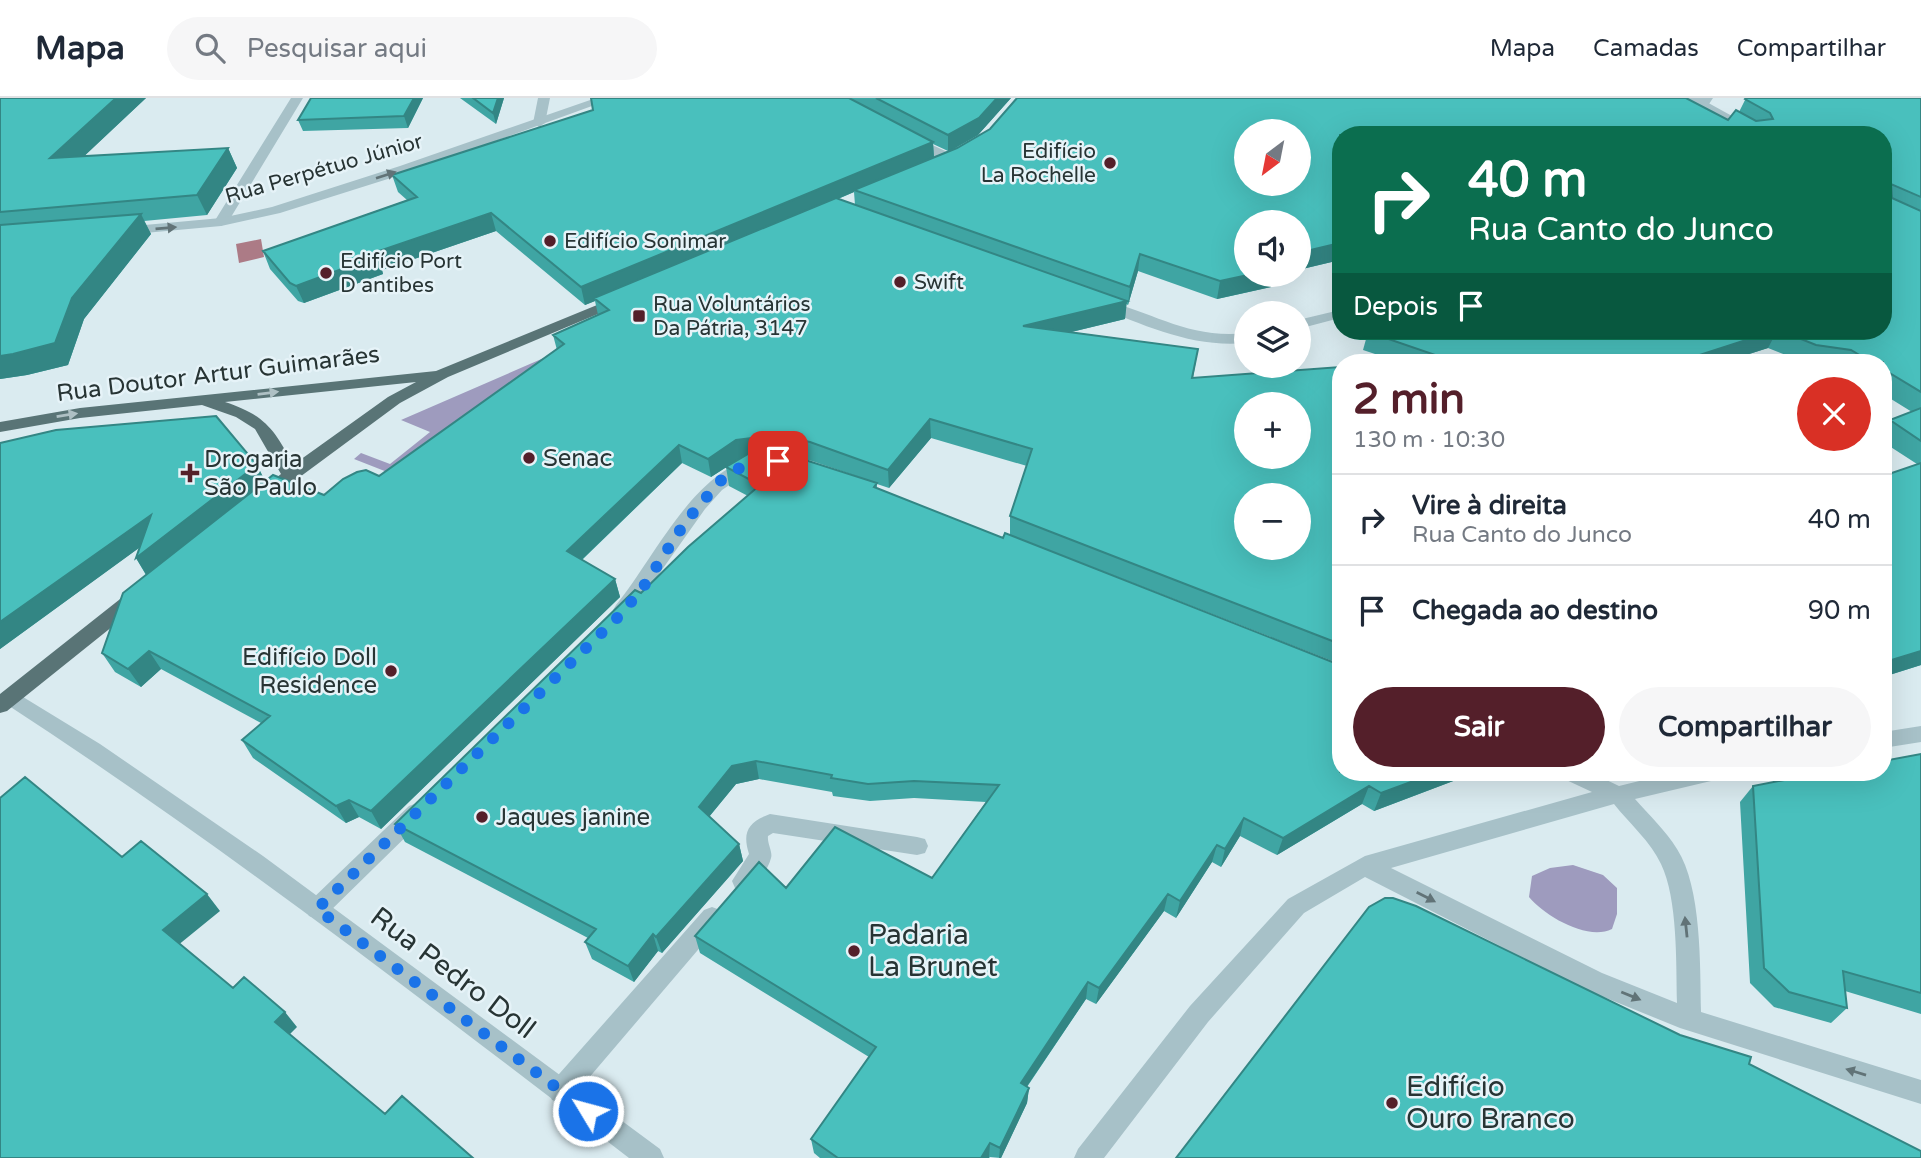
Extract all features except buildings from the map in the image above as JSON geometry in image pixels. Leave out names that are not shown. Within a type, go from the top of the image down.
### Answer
[{"type":"main road","points":[[930,168],[956,156]]},
{"type":"main road","points":[[247,509],[394,400],[442,374],[629,296]]},
{"type":"main road","name":"Rua Doutor Artur Guimarães","points":[[0,427],[80,413],[442,374]]},
{"type":"main road","points":[[200,400],[237,411],[266,428],[290,475]]},
{"type":"main road","points":[[5,701],[150,586]]},
{"type":"street","points":[[221,222],[297,98]]},
{"type":"street","points":[[539,123],[544,98]]},
{"type":"street","name":"Rua Perpétuo Júnior","points":[[113,232],[221,222],[325,195],[608,98]]},
{"type":"street","points":[[1701,100],[1743,126]]},
{"type":"street","points":[[904,135],[956,156]]},
{"type":"street","points":[[1093,300],[1195,337],[1234,339]]},
{"type":"street","points":[[1311,322],[1332,316]]},
{"type":"street","points":[[608,626],[642,589],[686,521],[723,478],[746,464],[769,461]]},
{"type":"street","name":"Rua Pedro Doll","points":[[5,701],[100,752],[317,909],[651,1158]]},
{"type":"street","points":[[1892,738],[1921,733]]},
{"type":"street","points":[[1589,781],[1620,796],[1669,855],[1677,874],[1688,951],[1689,1020]]},
{"type":"street","points":[[1087,1158],[1199,1014],[1296,906],[1365,866],[1571,806],[1620,796],[1668,781]]},
{"type":"street","points":[[317,909],[427,802]]},
{"type":"street","points":[[561,1091],[759,863],[761,856],[756,835],[760,828],[770,823],[917,846]]},
{"type":"street","points":[[1365,866],[1593,981],[1689,1020],[1921,1092]]},
{"type":"shaded area","points":[[261,239],[264,257],[239,263],[236,244]]},
{"type":"shaded area","points":[[546,357],[562,371],[405,479],[354,459],[361,453],[390,464],[430,432],[401,420]]},
{"type":"shaded area","points":[[1573,865],[1603,875],[1617,888],[1617,914],[1612,929],[1591,932],[1567,925],[1545,912],[1529,897],[1532,876],[1550,868]]},
{"type":"place","name":"Edifício La Rochelle","points":[[1110,163]]},
{"type":"place","name":"Edifício Sonimar","points":[[550,241]]},
{"type":"place","name":"Edifício Port D antibes","points":[[326,273]]},
{"type":"place","name":"Swift","points":[[900,282]]},
{"type":"place","name":"Rua Voluntários Da Pátria, 3147","points":[[639,316]]},
{"type":"place","name":"Senac","points":[[529,458]]},
{"type":"place","name":"Drogaria São Paulo","points":[[190,473]]},
{"type":"place","name":"Edifício Doll Residence","points":[[391,671]]},
{"type":"place","name":"Jaques janine","points":[[482,817]]},
{"type":"place","name":"Padaria La Brunet","points":[[854,951]]},
{"type":"place","name":"Edifício Ouro Branco","points":[[1392,1103]]},
{"type":"route","points":[[588,1111],[317,909],[618,617],[642,589],[686,521],[723,478],[746,464],[778,461]]}]
